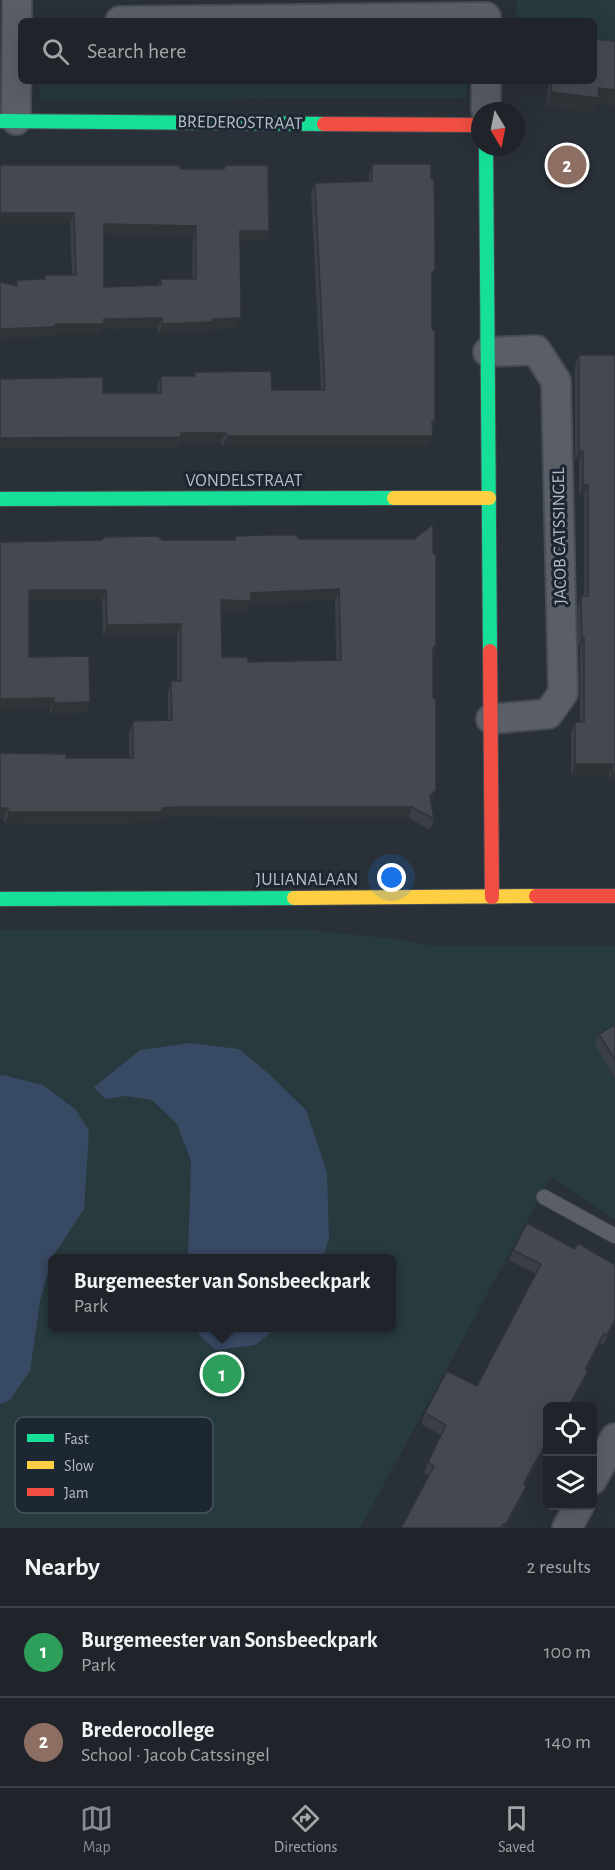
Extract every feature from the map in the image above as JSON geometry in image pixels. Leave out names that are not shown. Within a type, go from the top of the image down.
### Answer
[{"type":"street","points":[[257,18],[486,13]]},
{"type":"street","points":[[8,121],[18,15]]},
{"type":"street","points":[[486,84],[486,102]]},
{"type":"street","name":"BREDEROSTRAAT","points":[[8,121],[471,125]]},
{"type":"street","points":[[486,156],[492,897]]},
{"type":"street","name":"JACOB CATSSINGEL","points":[[488,352],[536,350],[556,381],[563,693],[548,714],[491,718]]},
{"type":"street","name":"VONDELSTRAAT","points":[[0,499],[489,498]]},
{"type":"street","name":"JULIANALAAN","points":[[0,899],[615,896]]},
{"type":"street","points":[[597,1471],[615,1438]]},
{"type":"street","points":[[567,1528],[577,1510]]},
{"type":"lane","points":[[544,1197],[615,1236]]},
{"type":"green space","points":[[517,0],[615,0],[615,43],[597,41],[597,18],[516,18]]},
{"type":"green space","points":[[38,84],[467,84],[467,98],[42,100]]},
{"type":"green space","points":[[302,929],[405,940],[433,946],[615,946],[615,1220],[551,1177],[360,1528],[0,1528],[0,930]]},
{"type":"water","points":[[190,1043],[239,1049],[306,1110],[327,1172],[329,1238],[324,1254],[188,1254],[191,1161],[177,1124],[152,1100],[126,1096],[105,1099],[94,1087],[140,1050]]},
{"type":"water","points":[[0,1076],[43,1085],[76,1110],[89,1131],[84,1209],[55,1254],[48,1254],[48,1272],[40,1301],[30,1371],[10,1400],[0,1404]]},
{"type":"water","points":[[198,1332],[272,1332],[255,1345],[216,1350]]},
{"type":"building","points":[[597,39],[615,41],[615,90],[599,88],[598,98],[551,92],[552,84],[597,84]]},
{"type":"building","points":[[372,164],[431,164],[431,178],[434,180],[435,235],[435,270],[432,272],[432,329],[435,331],[433,436],[227,436],[225,433],[181,433],[181,437],[0,438],[0,379],[103,377],[103,393],[161,393],[161,376],[195,376],[195,372],[271,371],[272,390],[325,390],[315,183],[372,181]]},
{"type":"building","points":[[0,165],[180,165],[180,169],[224,169],[226,165],[268,165],[269,231],[240,231],[241,318],[162,324],[162,318],[104,319],[104,324],[56,324],[54,327],[0,329],[0,282],[17,286],[17,280],[45,279],[45,275],[76,275],[74,213],[0,213]],"holes":[[[104,224],[196,226],[196,279],[161,279],[161,285],[104,287]]]},
{"type":"building","points":[[579,355],[615,355],[615,772],[612,772],[613,764],[575,764],[575,722],[584,722],[584,638],[582,638],[581,596],[588,596],[588,485],[583,485],[583,451],[579,451]]},
{"type":"building","points":[[433,524],[433,553],[436,555],[436,645],[433,648],[433,697],[436,700],[436,790],[430,796],[434,819],[412,807],[176,807],[163,808],[160,812],[9,812],[7,808],[0,808],[0,753],[66,754],[66,758],[133,758],[133,721],[172,720],[171,681],[181,681],[181,624],[107,625],[106,590],[29,590],[29,657],[89,656],[90,702],[54,703],[54,698],[0,699],[0,542],[101,540],[105,537],[158,536],[162,540],[235,540],[236,536],[267,535],[296,535],[299,539],[414,539]],"holes":[[[339,589],[341,660],[248,662],[248,657],[222,657],[221,600],[251,601],[251,593]]]},
{"type":"building","points":[[615,1025],[615,1060],[599,1034]]},
{"type":"building","points":[[527,1223],[575,1249],[578,1243],[615,1265],[615,1320],[607,1335],[604,1333],[586,1368],[587,1373],[571,1402],[543,1402],[543,1448],[524,1483],[526,1487],[505,1525],[503,1524],[501,1528],[401,1528],[434,1466],[428,1462],[446,1425],[425,1413],[447,1371],[477,1386],[541,1264],[513,1250]]},
{"type":"traffic: fast","points":[[0,121],[324,124]]},
{"type":"traffic: fast","points":[[486,156],[490,651]]},
{"type":"traffic: fast","points":[[0,499],[394,498]]},
{"type":"traffic: fast","points":[[0,899],[294,898]]},
{"type":"traffic: slow","points":[[394,498],[489,498]]},
{"type":"traffic: slow","points":[[294,898],[536,896]]},
{"type":"traffic: jam","points":[[324,124],[471,125]]},
{"type":"traffic: jam","points":[[490,651],[492,897]]},
{"type":"traffic: jam","points":[[536,896],[615,896]]},
{"type":"place","name":"Brederocollege","points":[[567,165]]},
{"type":"place","name":"Burgemeester van Sonsbeeckpark","points":[[222,1374]]}]
